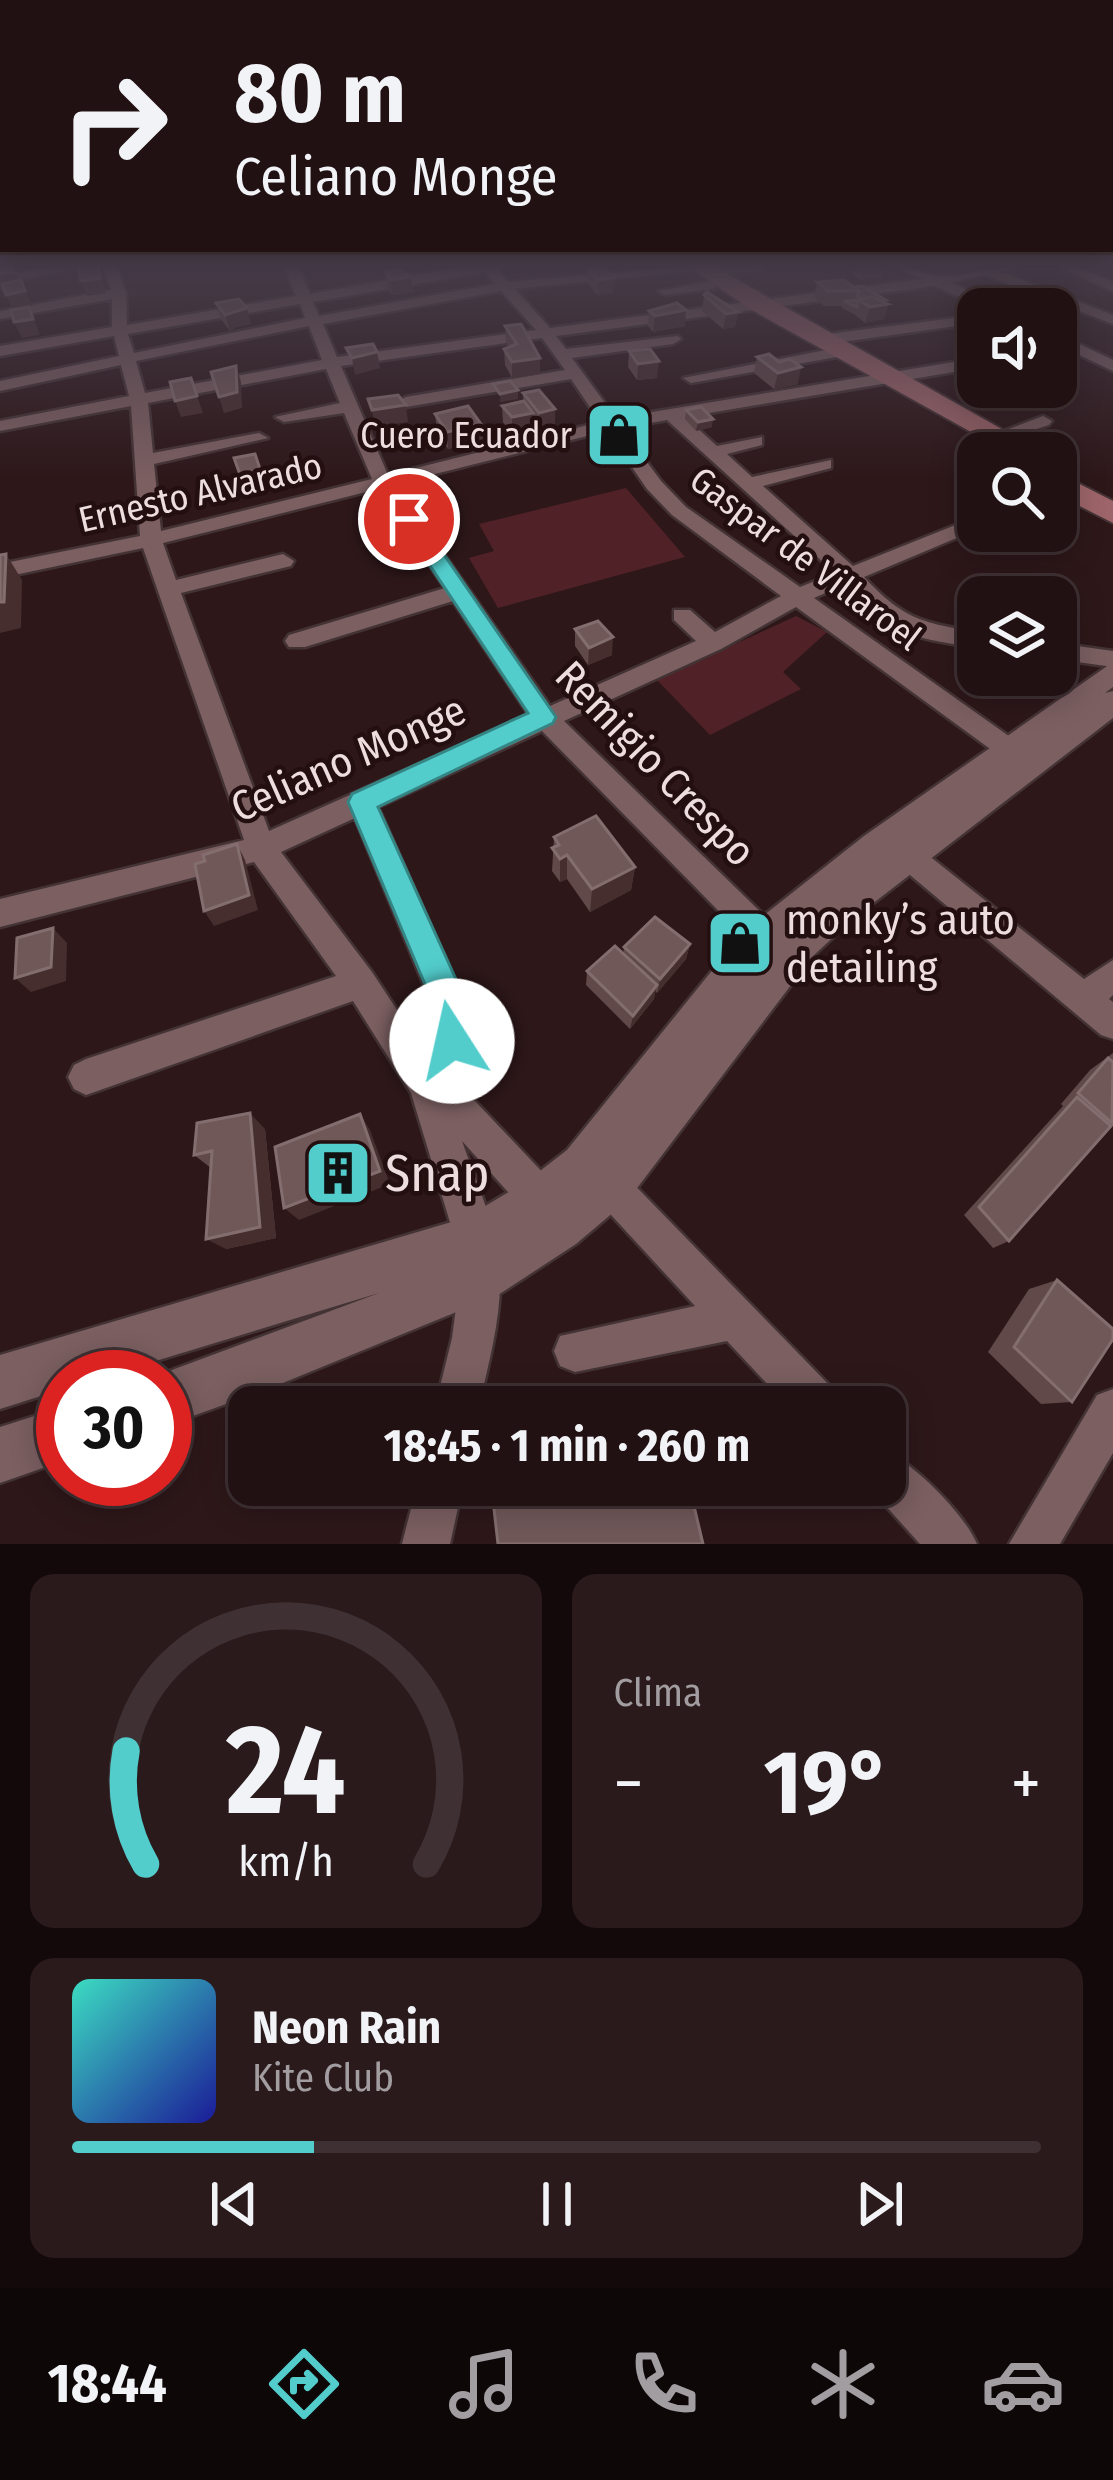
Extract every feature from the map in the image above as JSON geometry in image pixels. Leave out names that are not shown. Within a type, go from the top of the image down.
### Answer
[{"type":"main road","points":[[810,336],[981,432]]},
{"type":"main road","points":[[1077,482],[1111,506]]},
{"type":"main road","points":[[1077,491],[1111,506]]},
{"type":"street","points":[[0,351],[95,336]]},
{"type":"street","points":[[122,336],[139,400],[151,540],[172,588],[261,848],[360,982],[426,1085],[477,1258],[461,1386]]},
{"type":"street","points":[[0,386],[10,380],[234,336]]},
{"type":"street","name":"Remigio Crespo","points":[[321,336],[347,407],[384,482],[544,717],[766,937]]},
{"type":"street","points":[[0,426],[332,362],[517,336]]},
{"type":"street","name":"Gaspar de Villaroel","points":[[548,336],[653,484],[679,511],[1019,755]]},
{"type":"street","points":[[691,379],[884,336]]},
{"type":"street","points":[[406,402],[673,339]]},
{"type":"street","points":[[1077,348],[1109,340]]},
{"type":"street","points":[[1077,348],[1113,366]]},
{"type":"street","name":"Ernesto Alvarado","points":[[0,571],[151,540],[612,424],[957,366]]},
{"type":"street","points":[[284,417],[347,407]]},
{"type":"street","points":[[671,414],[752,483],[899,624],[957,636]]},
{"type":"street","points":[[1025,432],[1043,421]]},
{"type":"street","points":[[146,460],[259,438]]},
{"type":"street","points":[[715,452],[755,441]]},
{"type":"street","points":[[752,483],[824,464]]},
{"type":"street","name":"Celiano Monge","points":[[0,913],[261,848],[713,643],[798,596],[957,530]]},
{"type":"street","points":[[172,588],[283,561]]},
{"type":"street","points":[[297,641],[460,591]]},
{"type":"street","points":[[682,615],[713,643]]},
{"type":"street","points":[[1077,654],[1113,659]]},
{"type":"street","points":[[192,1390],[273,1361],[477,1258],[552,1212],[598,1175],[800,944],[908,856],[1113,672]]},
{"type":"street","points":[[598,1175],[766,937],[1019,755],[1113,702]]},
{"type":"street","points":[[362,802],[455,1019],[445,1056],[426,1085]]},
{"type":"street","points":[[908,856],[1113,1023]]},
{"type":"street","points":[[1084,999],[1113,975]]},
{"type":"street","points":[[86,1077],[360,982]]},
{"type":"street","points":[[426,1085],[463,1115],[552,1212]]},
{"type":"street","points":[[598,1175],[798,1386]]},
{"type":"street","points":[[0,1382],[477,1258]]},
{"type":"street","points":[[575,1352],[732,1319]]},
{"type":"street","points":[[1033,1544],[1113,1412]]},
{"type":"street","points":[[0,1455],[36,1443]]},
{"type":"street","points":[[906,1496],[953,1544]]},
{"type":"street","points":[[426,1544],[435,1506]]},
{"type":"shaded area","points":[[626,488],[685,557],[498,608],[469,558],[494,551],[479,524]]},
{"type":"shaded area","points":[[796,616],[827,632],[783,672],[801,689],[710,735],[657,680]]},
{"type":"building","points":[[512,336],[528,336],[540,358],[512,362],[504,349],[517,344]]},
{"type":"building","points":[[373,344],[377,352],[352,358],[346,348]]},
{"type":"building","points":[[650,349],[659,361],[638,364],[629,351]]},
{"type":"building","points":[[769,354],[779,362],[790,359],[801,367],[778,373],[757,357]]},
{"type":"building","points":[[236,366],[237,392],[219,397],[211,372]]},
{"type":"building","points":[[191,378],[197,396],[175,401],[170,382]]},
{"type":"building","points":[[510,381],[518,390],[500,394],[493,384]]},
{"type":"building","points":[[539,390],[555,409],[539,413],[523,393]]},
{"type":"building","points":[[398,395],[406,405],[372,410],[368,399]]},
{"type":"building","points":[[524,401],[533,413],[512,417],[502,406]]},
{"type":"building","points":[[468,406],[481,424],[447,432],[435,414]]},
{"type":"building","points":[[701,407],[713,419],[698,422],[686,410]]},
{"type":"building","points":[[255,454],[262,475],[242,480],[234,458]]},
{"type":"building","points":[[6,554],[4,602],[0,602],[0,555]]},
{"type":"building","points":[[598,621],[613,637],[589,648],[575,629]]},
{"type":"building","points":[[596,816],[635,867],[592,889],[567,855],[560,859],[552,848],[559,845],[554,837]]},
{"type":"building","points":[[237,844],[249,895],[204,911],[195,864],[205,861],[203,855]]},
{"type":"building","points":[[655,917],[690,944],[660,979],[624,947]]},
{"type":"building","points":[[53,928],[51,967],[15,978],[17,938]]},
{"type":"building","points":[[615,946],[657,985],[633,1016],[587,971]]},
{"type":"building","points":[[1108,1058],[1113,1062],[1112,1123],[1078,1093]]},
{"type":"building","points":[[1077,1097],[1111,1126],[1009,1241],[979,1207]]},
{"type":"building","points":[[250,1113],[260,1227],[206,1239],[212,1151],[194,1155],[197,1123]]},
{"type":"building","name":"Snap","points":[[360,1114],[380,1171],[284,1208],[275,1147]]},
{"type":"building","points":[[1057,1280],[1113,1329],[1113,1339],[1072,1402],[1014,1347]]},
{"type":"building","points":[[494,1506],[694,1506],[703,1544],[498,1544]]},
{"type":"place","name":"Cuero Ecuador","points":[[619,435]]},
{"type":"place","name":"monky’s auto detailing","points":[[740,943]]},
{"type":"place","name":"Snap","points":[[338,1173]]},
{"type":"route","points":[[409,519],[544,717],[362,802],[452,1008],[452,1041]]}]
